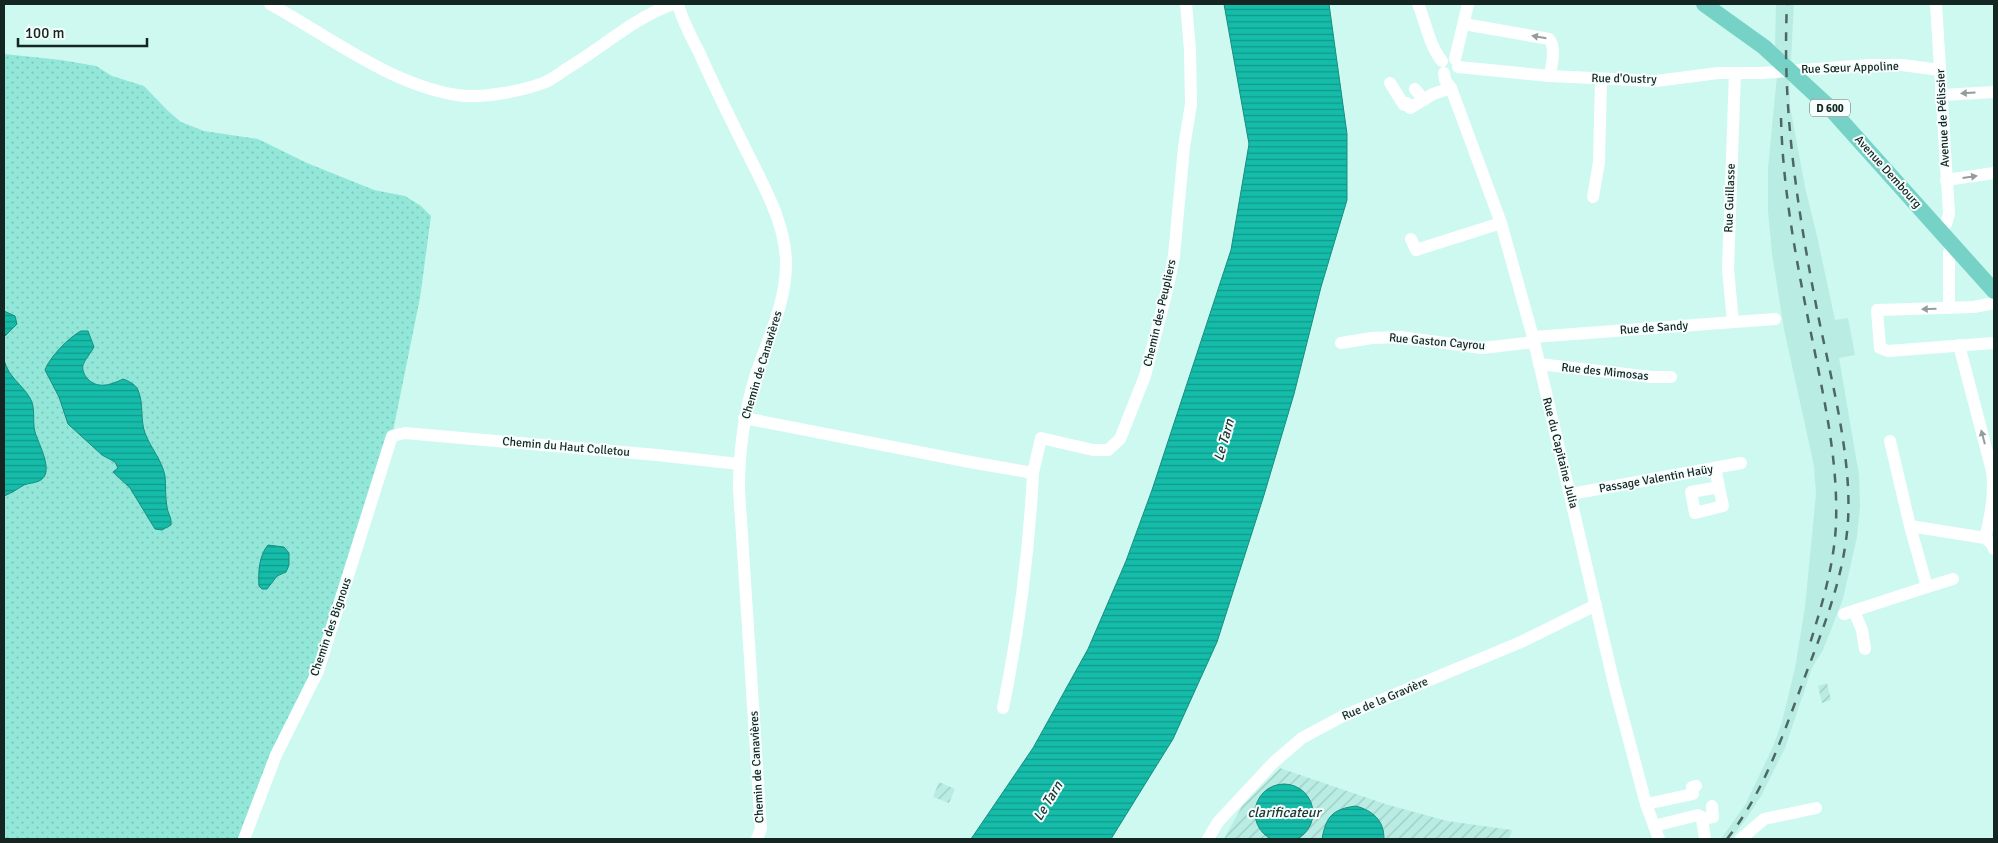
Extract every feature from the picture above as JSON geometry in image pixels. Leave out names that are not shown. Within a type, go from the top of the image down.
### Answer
[{"type":"main road","name":"Avenue Dembourg","points":[[1704,4],[1764,46],[1829,107],[1994,291]]},
{"type":"street","points":[[270,4],[314,29],[357,57],[420,86],[459,96],[495,95],[543,83],[584,59],[655,10],[673,4]]},
{"type":"street","name":"Chemin de Canavières","points":[[678,4],[709,75],[769,198],[782,233],[785,248],[786,263],[782,299],[744,418],[740,464],[761,828],[757,839]]},
{"type":"street","name":"Chemin des Peupliers","points":[[1003,708],[1013,660],[1030,537],[1033,473],[1041,438],[1093,450],[1108,450],[1120,439],[1145,376],[1164,303],[1174,256],[1184,146],[1190,115],[1192,85],[1186,4]]},
{"type":"street","points":[[1390,83],[1404,105],[1407,103],[1410,108],[1433,94],[1451,88],[1453,80],[1449,66],[1435,52],[1430,42],[1430,34],[1418,4]]},
{"type":"street","points":[[1449,66],[1464,24],[1468,4]]},
{"type":"street","name":"Avenue de Pélissier","points":[[1936,4],[1949,214],[1946,224],[1940,230]]},
{"type":"street","points":[[1464,24],[1549,39],[1554,48],[1550,76]]},
{"type":"street","name":"Rue Sœur Appoline","points":[[1790,70],[1869,65],[1940,70]]},
{"type":"street","name":"Rue d'Oustry","points":[[1449,66],[1601,80],[1656,80],[1790,70]]},
{"type":"street","name":"Rue Guillasse","points":[[1733,322],[1728,269],[1735,73]]},
{"type":"street","points":[[1594,197],[1599,162],[1601,80]]},
{"type":"street","name":"Rue du Capitaine Julia","points":[[1451,88],[1501,223],[1533,339],[1571,494],[1614,684],[1646,804],[1660,839]]},
{"type":"street","points":[[1415,89],[1424,100]]},
{"type":"street","points":[[1942,95],[1994,92]]},
{"type":"street","points":[[1946,180],[1994,173]]},
{"type":"street","points":[[1411,239],[1416,250],[1501,223]]},
{"type":"street","points":[[1949,308],[1949,253],[1952,244]]},
{"type":"street","points":[[1994,303],[1974,307],[1877,310],[1880,348],[1888,351],[1994,343]]},
{"type":"street","name":"Rue de Sandy","points":[[1533,339],[1775,319]]},
{"type":"street","name":"Rue Gaston Cayrou","points":[[1341,342],[1400,337],[1482,348],[1533,339]]},
{"type":"street","points":[[1959,345],[1994,484],[1985,538]]},
{"type":"street","name":"Rue des Mimosas","points":[[1539,364],[1642,376],[1671,377]]},
{"type":"street","points":[[744,418],[1033,473]]},
{"type":"street","name":"Chemin du Haut Colletou","points":[[392,436],[405,433],[740,464]]},
{"type":"street","name":"Chemin des Bignous","points":[[244,839],[276,755],[318,671],[392,436]]},
{"type":"street","points":[[1890,440],[1910,526],[1927,587]]},
{"type":"street","name":"Passage Valentin Haüy","points":[[1571,494],[1741,463]]},
{"type":"street","points":[[1715,468],[1719,487]]},
{"type":"street","points":[[1910,526],[1985,538],[1992,544],[1994,550]]},
{"type":"street","points":[[1865,649],[1862,630],[1849,612],[1953,579]]},
{"type":"street","name":"Rue de la Gravière","points":[[1208,839],[1218,822],[1274,762],[1302,738],[1343,716],[1521,642],[1596,605]]},
{"type":"street","points":[[1646,804],[1693,794],[1692,786],[1696,786]]},
{"type":"street","points":[[1702,820],[1713,817],[1712,806]]},
{"type":"street","points":[[1741,839],[1764,819],[1816,808]]},
{"type":"street","points":[[1654,826],[1698,815],[1702,820],[1705,839]]},
{"type":"shaded area","points":[[1776,4],[1794,4],[1791,60],[1775,48]]},
{"type":"shaded area","points":[[4,54],[96,66],[112,76],[144,86],[181,122],[204,131],[258,139],[307,163],[374,190],[405,196],[421,206],[431,216],[420,298],[392,436],[330,636],[244,839],[4,839]]},
{"type":"shaded area","points":[[1777,76],[1789,77],[1790,106],[1805,187],[1835,320],[1848,318],[1855,355],[1839,358],[1859,475],[1860,506],[1857,537],[1843,599],[1823,650],[1812,668],[1785,748],[1761,796],[1746,819],[1731,839],[1721,839],[1745,805],[1772,749],[1782,722],[1795,668],[1805,607],[1816,494],[1814,466],[1784,329],[1772,254],[1768,211],[1768,168]]},
{"type":"shaded area","points":[[1827,683],[1831,700],[1822,703],[1818,686]]},
{"type":"shaded area","points":[[1280,768],[1385,804],[1447,821],[1512,830],[1509,839],[1224,839],[1242,806]]},
{"type":"shaded area","points":[[939,782],[955,789],[949,803],[933,797]]},
{"type":"water","name":"Le Tarn","points":[[1224,4],[1329,4],[1347,134],[1347,200],[1321,287],[1294,394],[1264,495],[1217,642],[1173,739],[1111,839],[971,839],[1033,748],[1088,649],[1126,561],[1152,490],[1231,250],[1249,144]]},
{"type":"water","points":[[4,311],[15,316],[17,324],[4,337]]},
{"type":"water","points":[[81,331],[88,331],[94,347],[83,365],[86,377],[94,384],[99,385],[114,383],[123,379],[132,383],[138,390],[145,433],[165,476],[166,503],[171,525],[162,530],[155,529],[130,488],[113,472],[118,468],[115,462],[102,455],[68,424],[59,397],[45,370],[60,348]]},
{"type":"water","points":[[4,360],[12,376],[27,393],[32,402],[35,432],[42,450],[46,472],[39,481],[24,485],[4,496]]},
{"type":"water","points":[[268,545],[284,547],[289,553],[289,565],[286,572],[277,576],[267,589],[262,589],[259,586],[260,564]]},
{"type":"water","name":"clarificateur","points":[[1278,784],[1290,784],[1305,792],[1313,807],[1313,819],[1305,834],[1290,842],[1278,842],[1263,834],[1255,819],[1255,807],[1263,792]]},
{"type":"water","points":[[1356,806],[1376,817],[1382,827],[1384,839],[1322,839],[1328,819],[1332,815],[1342,809]]},
{"type":"railway","points":[[1727,839],[1750,806],[1768,770],[1791,714],[1836,588],[1846,544],[1848,521],[1847,469],[1839,415],[1817,310],[1797,196],[1787,82],[1787,4]]},
{"type":"railway","points":[[1781,118],[1782,148],[1789,209],[1798,269],[1828,420],[1835,482],[1836,524],[1833,556],[1808,650]]}]
